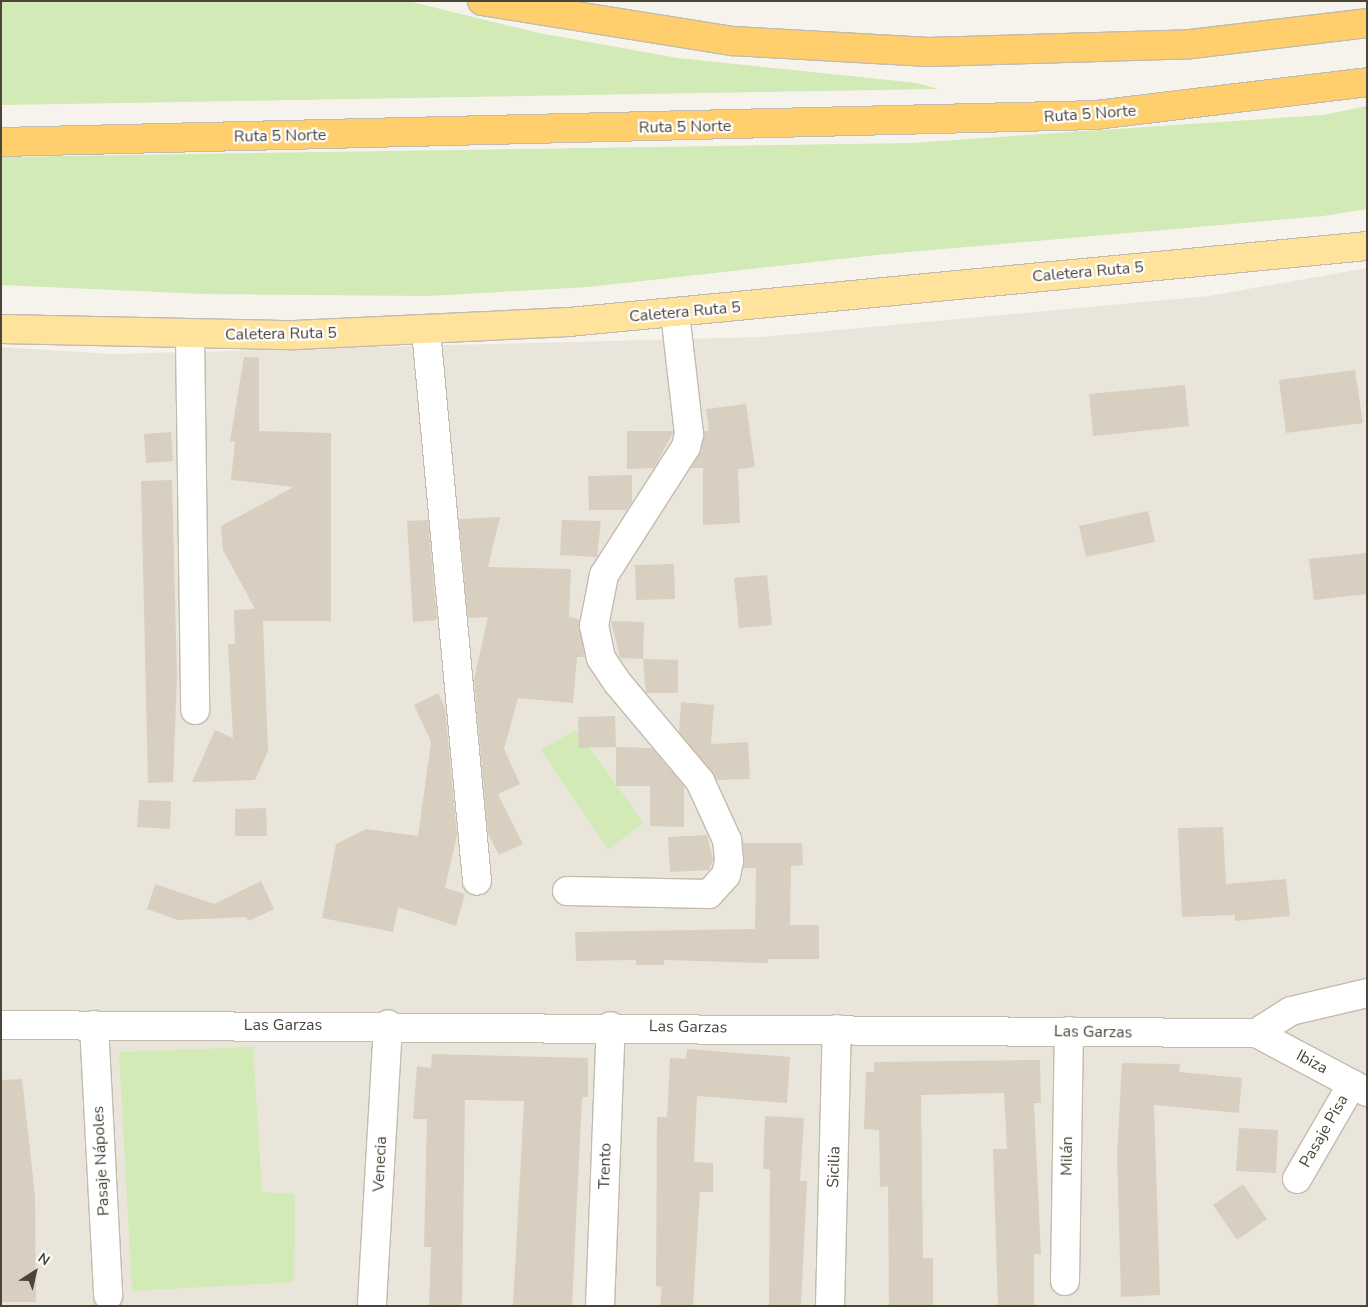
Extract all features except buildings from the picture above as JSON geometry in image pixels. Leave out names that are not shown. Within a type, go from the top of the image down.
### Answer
[{"type":"highway","points":[[482,1],[733,40],[928,52],[1182,45],[1367,23]]},
{"type":"highway","name":"Ruta 5 Norte","points":[[1,142],[1096,115],[1367,82]]},
{"type":"main road","name":"Caletera Ruta 5","points":[[1,329],[190,336],[426,330],[675,313],[1367,246]]},
{"type":"street","points":[[567,890],[709,894],[726,875],[729,861],[727,840],[700,781],[601,658],[594,626],[604,575],[686,447],[689,434],[675,313]]},
{"type":"street","points":[[426,330],[476,881]]},
{"type":"street","points":[[190,336],[195,710]]},
{"type":"street","points":[[1256,1033],[1291,1011],[1367,993]]},
{"type":"street","name":"Las Garzas","points":[[1,1025],[388,1024],[1256,1033]]},
{"type":"street","name":"Venecia","points":[[372,1303],[388,1024]]},
{"type":"street","name":"Pasaje Nápoles","points":[[94,1025],[108,1296]]},
{"type":"street","name":"Trento","points":[[600,1306],[611,1026]]},
{"type":"street","name":"Sicilia","points":[[830,1306],[837,1029]]},
{"type":"street","name":"Milán","points":[[1064,1281],[1069,1031]]},
{"type":"street","name":"Ibiza","points":[[1256,1033],[1359,1088]]},
{"type":"street","name":"Pasaje Pisa","points":[[1297,1179],[1359,1088]]},
{"type":"shaded area","points":[[1367,268],[1367,1306],[1,1306],[1,347],[112,354],[761,337],[1209,296]]},
{"type":"green space","points":[[1,1],[408,1],[539,33],[678,58],[917,83],[938,89],[1,105]]},
{"type":"green space","points":[[1367,106],[1367,209],[1323,216],[876,255],[588,287],[428,296],[203,294],[1,285],[1,157],[911,143],[1323,115]]},
{"type":"green space","points":[[576,730],[644,823],[608,849],[541,750]]},
{"type":"green space","points":[[253,1047],[262,1192],[295,1194],[294,1282],[132,1291],[119,1052]]}]
